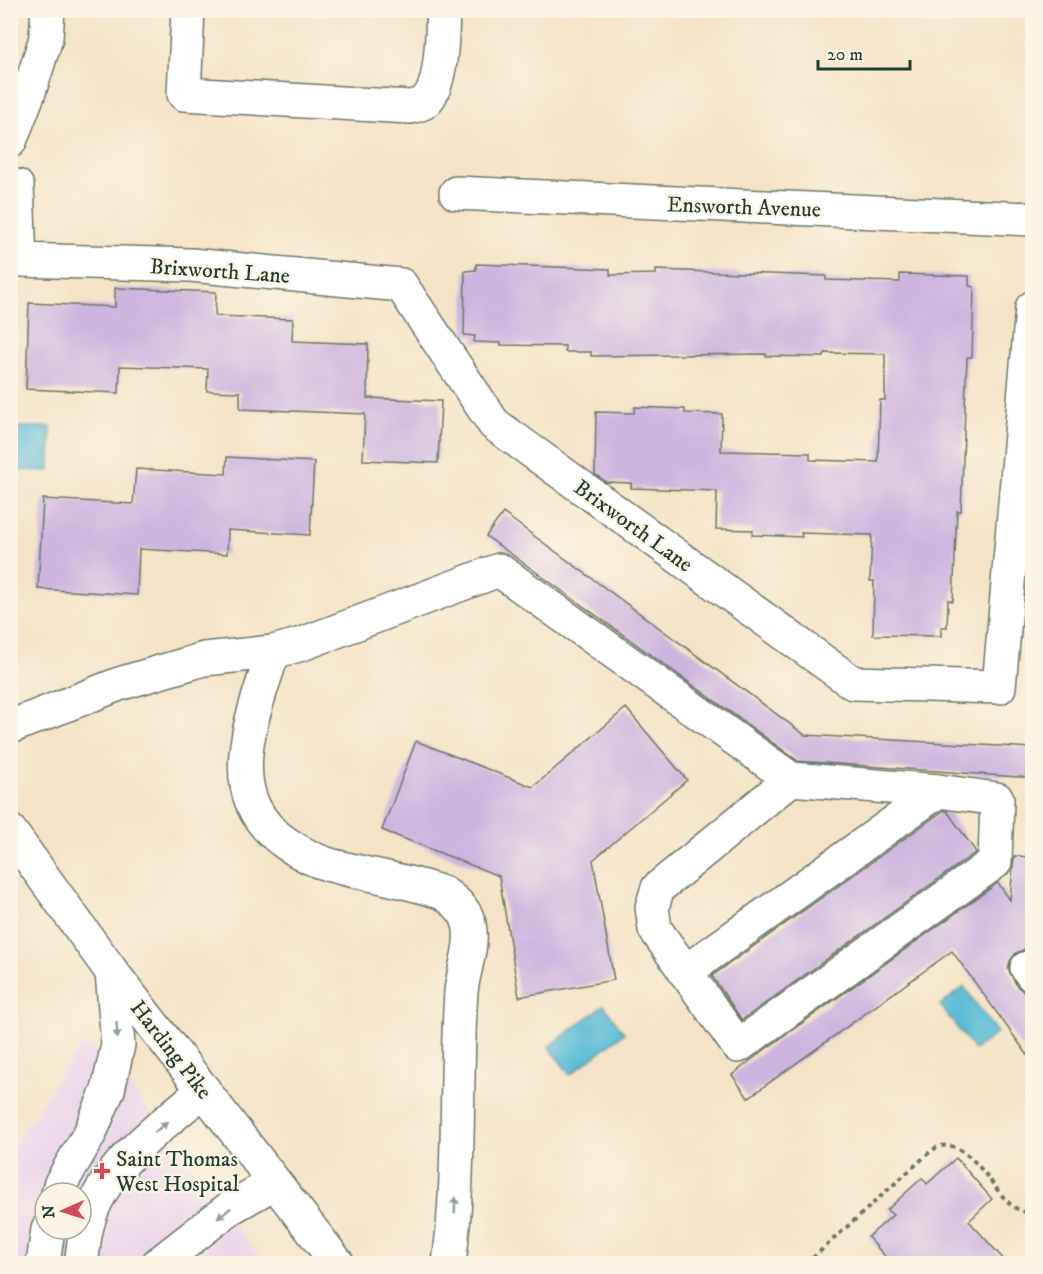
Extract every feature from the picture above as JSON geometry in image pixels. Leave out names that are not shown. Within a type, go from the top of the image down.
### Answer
[{"type":"street","points":[[10,141],[30,92],[46,38],[48,10]]},
{"type":"street","points":[[188,10],[184,94],[410,108],[424,102],[434,89],[441,52],[443,10]]},
{"type":"street","name":"Brixworth Lane","points":[[14,186],[15,260],[191,265],[401,285],[494,424],[853,683],[999,687],[1032,308]]},
{"type":"street","name":"Ensworth Avenue","points":[[456,193],[1032,219]]},
{"type":"street","points":[[10,727],[119,684],[204,659],[273,652],[302,644],[499,570],[791,779],[938,791],[997,799],[995,862],[738,1046],[655,928],[652,907],[658,888],[791,779]]},
{"type":"street","points":[[273,652],[246,747],[245,783],[249,800],[268,830],[298,852],[324,863],[443,893],[454,900],[469,922],[470,935],[463,983],[455,1222],[449,1263]]},
{"type":"street","points":[[684,972],[938,791]]},
{"type":"street","name":"Harding Pike","points":[[10,831],[112,972],[338,1263]]},
{"type":"street","points":[[62,1181],[90,1133],[108,1090],[118,1045],[112,972]]},
{"type":"street","points":[[81,1263],[87,1225],[103,1188],[130,1154],[204,1090]]},
{"type":"street","points":[[158,1263],[230,1208],[274,1183]]},
{"type":"street","points":[[43,1263],[46,1241]]},
{"type":"path","points":[[806,1263],[931,1151],[942,1145],[954,1146],[967,1154],[1012,1206],[1032,1214]]},
{"type":"shaded area","name":"Saint Thomas West Hospital","points":[[81,1045],[107,1055],[264,1263],[11,1264],[11,1149]]},
{"type":"water","points":[[11,427],[51,427],[50,471],[11,470]]},
{"type":"water","points":[[964,987],[997,1033],[974,1050],[940,1005]]},
{"type":"water","points":[[604,1005],[624,1033],[570,1075],[549,1047]]},
{"type":"building","points":[[476,264],[610,269],[610,275],[656,274],[656,270],[826,276],[826,280],[900,282],[900,274],[969,276],[969,286],[974,287],[972,357],[967,357],[961,511],[957,511],[953,601],[948,600],[947,627],[941,627],[941,636],[873,635],[874,581],[870,581],[872,535],[801,533],[802,537],[752,535],[753,530],[716,529],[717,491],[631,488],[631,483],[606,482],[595,474],[596,412],[634,413],[635,407],[685,409],[685,413],[722,414],[721,451],[810,453],[810,460],[878,462],[880,400],[885,400],[885,354],[825,353],[824,357],[766,356],[766,354],[591,356],[591,352],[565,352],[565,346],[501,345],[501,343],[474,342],[475,336],[464,335],[465,271],[476,270]]},
{"type":"building","points":[[115,288],[216,292],[215,316],[293,319],[292,341],[368,344],[367,398],[441,401],[438,463],[363,460],[365,414],[240,409],[240,392],[207,391],[208,369],[120,366],[119,393],[26,389],[29,303],[115,307]]},
{"type":"building","points":[[227,457],[314,462],[310,535],[228,530],[227,554],[139,549],[137,595],[38,589],[43,499],[133,504],[136,469],[226,474]]},
{"type":"building","points":[[503,513],[805,735],[1032,748],[1032,778],[798,761],[486,536]]},
{"type":"building","points":[[626,708],[687,780],[593,860],[614,980],[519,997],[499,876],[382,830],[416,741],[533,787]]},
{"type":"building","points":[[943,811],[947,811],[976,852],[742,1020],[712,976]]},
{"type":"building","points":[[1014,856],[1032,857],[1032,950],[1025,949],[1016,953],[1008,969],[1017,986],[1024,992],[1032,994],[1032,1061],[952,951],[748,1098],[732,1075],[763,1051],[998,883],[1010,900]]},
{"type":"building","points":[[956,1158],[992,1199],[969,1221],[1007,1263],[891,1263],[868,1237],[893,1215],[887,1210],[922,1178],[927,1184]]},
{"type":"place","name":"Saint Thomas West Hospital","points":[[102,1171]]}]
